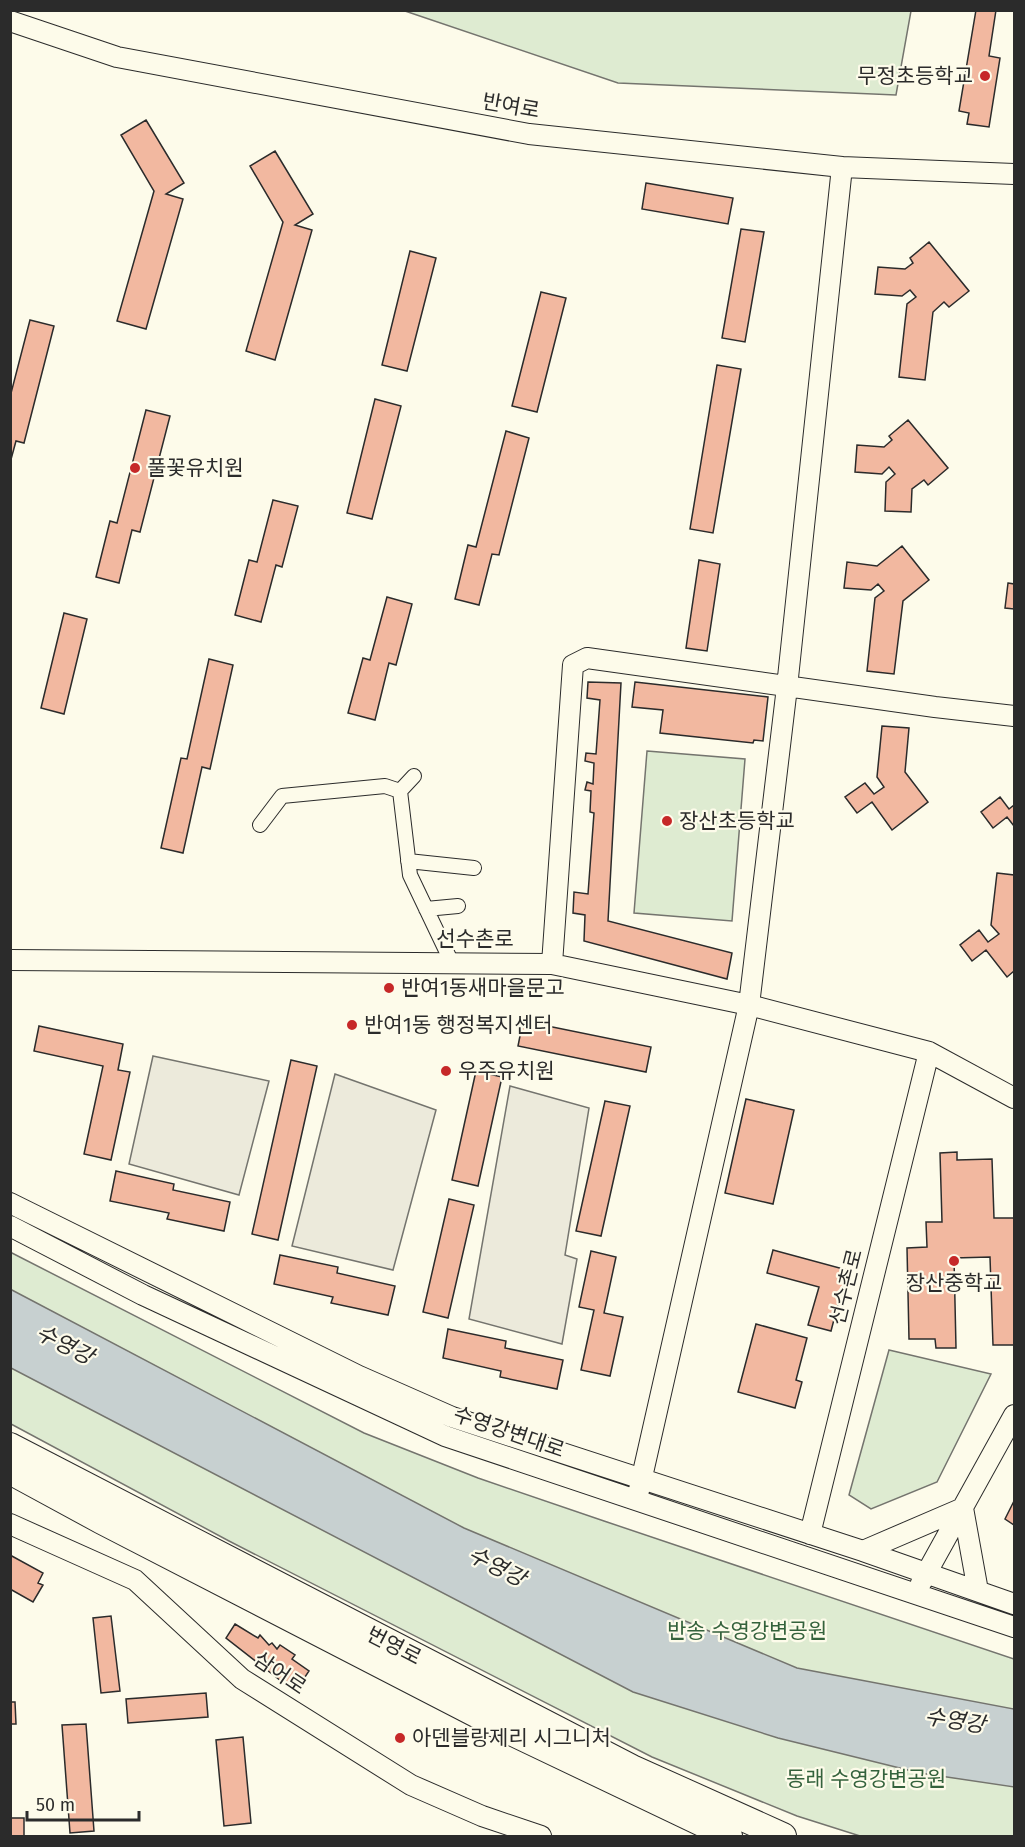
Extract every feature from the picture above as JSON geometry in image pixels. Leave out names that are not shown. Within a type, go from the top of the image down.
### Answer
[{"type":"highway","name":"번영로","points":[[10,1446],[632,1768],[783,1836]]},
{"type":"highway","name":"번영로","points":[[10,1471],[102,1521],[509,1731],[729,1836]]},
{"type":"main road","name":"반여로","points":[[10,21],[117,57],[529,134],[842,167],[1014,174]]},
{"type":"main road","points":[[637,1499],[749,1005],[788,687],[842,167]]},
{"type":"main road","points":[[552,964],[573,665],[587,658],[1014,716]]},
{"type":"main road","name":"선수촌로","points":[[10,960],[552,964],[749,1005],[929,1052],[1014,1098]]},
{"type":"main road","name":"선수촌로","points":[[810,1534],[929,1052]]},
{"type":"main road","name":"수영강변대로","points":[[10,1203],[359,1376],[452,1417],[927,1572],[1014,1604]]},
{"type":"main road","name":"수영강변대로","points":[[10,1226],[154,1300],[445,1436],[916,1592],[1014,1627]]},
{"type":"main road","points":[[916,1592],[1014,1415]]},
{"type":"main road","points":[[863,1551],[963,1508]]},
{"type":"main road","points":[[963,1508],[978,1591]]},
{"type":"main road","name":"삼어로","points":[[10,1524],[135,1580],[243,1679],[411,1785],[482,1816],[541,1836]]},
{"type":"street","points":[[414,776],[400,791],[410,875],[452,963]]},
{"type":"street","points":[[260,825],[282,796],[385,786],[400,791]]},
{"type":"street","points":[[408,861],[474,868]]},
{"type":"street","points":[[426,909],[459,906]]},
{"type":"green space","points":[[911,10],[896,95],[618,83],[405,11]]},
{"type":"green space","points":[[647,751],[745,759],[732,921],[634,913]]},
{"type":"green space","points":[[10,1252],[364,1433],[478,1478],[1014,1659],[1014,1836],[860,1836],[797,1816],[652,1757],[229,1541],[11,1424]]},
{"type":"green space","points":[[889,1350],[991,1374],[937,1482],[871,1509],[849,1495]]},
{"type":"shaded area","points":[[153,1056],[269,1081],[239,1195],[129,1164]]},
{"type":"shaded area","points":[[335,1074],[436,1110],[393,1270],[292,1246]]},
{"type":"shaded area","points":[[510,1086],[589,1108],[565,1255],[577,1259],[562,1344],[469,1319]]},
{"type":"water","name":"수영강","points":[[10,1289],[464,1528],[797,1668],[1014,1709],[1014,1787],[920,1773],[778,1738],[633,1692],[11,1368]]},
{"type":"building","points":[[976,10],[996,10],[989,56],[1000,58],[989,127],[967,124],[969,113],[959,111]]},
{"type":"building","points":[[146,120],[184,183],[166,194],[183,199],[146,329],[117,321],[154,191],[121,135]]},
{"type":"building","points":[[275,151],[313,214],[295,225],[312,230],[275,360],[246,351],[283,222],[250,166]]},
{"type":"building","points":[[646,183],[733,198],[728,224],[642,209]]},
{"type":"building","points":[[741,229],[764,232],[745,342],[722,338]]},
{"type":"building","points":[[929,242],[969,291],[949,307],[944,302],[933,312],[925,380],[899,377],[907,304],[916,297],[910,290],[902,296],[875,294],[878,267],[905,269],[913,263],[910,258]]},
{"type":"building","points":[[410,251],[436,258],[407,371],[382,365]]},
{"type":"building","points":[[541,292],[566,298],[537,412],[512,406]]},
{"type":"building","points":[[30,320],[54,326],[24,443],[16,441],[10,463],[10,397]]},
{"type":"building","points":[[717,365],[741,369],[713,533],[690,529]]},
{"type":"building","points":[[375,399],[401,406],[372,519],[347,513]]},
{"type":"building","points":[[146,410],[170,416],[140,532],[132,530],[119,583],[96,577],[110,521],[117,523]]},
{"type":"building","points":[[908,420],[948,468],[928,485],[924,480],[912,489],[911,512],[885,511],[886,482],[895,474],[889,467],[882,474],[855,472],[857,445],[884,447],[892,440],[889,436]]},
{"type":"building","points":[[506,431],[529,438],[499,555],[492,554],[479,605],[455,599],[468,545],[476,547]]},
{"type":"building","points":[[273,500],[298,506],[282,567],[276,565],[261,622],[235,615],[249,560],[257,562]]},
{"type":"building","points":[[902,546],[929,580],[903,601],[894,674],[867,671],[875,598],[884,591],[878,584],[871,590],[844,588],[847,562],[877,566]]},
{"type":"building","points":[[699,560],[720,564],[707,651],[686,648]]},
{"type":"building","points":[[1008,583],[1014,584],[1014,609],[1005,608]]},
{"type":"building","points":[[387,597],[412,604],[396,665],[389,663],[375,720],[348,713],[363,658],[370,660]]},
{"type":"building","points":[[64,613],[87,619],[64,714],[41,708]]},
{"type":"building","points":[[209,659],[233,665],[210,769],[202,767],[183,853],[161,848],[181,758],[187,759]]},
{"type":"building","points":[[588,682],[621,683],[608,921],[732,953],[727,979],[584,941],[585,915],[573,913],[574,892],[588,894],[594,813],[590,812],[591,791],[585,790],[587,782],[593,784],[594,763],[585,761],[586,753],[596,754],[600,700],[587,698]]},
{"type":"building","points":[[635,682],[768,697],[763,741],[754,740],[753,743],[660,733],[663,710],[632,707]]},
{"type":"building","points":[[882,726],[909,728],[905,772],[928,802],[892,830],[872,802],[857,813],[845,797],[865,783],[874,794],[884,787],[877,777]]},
{"type":"building","points":[[1000,797],[1009,809],[1014,805],[1014,826],[1007,817],[993,828],[981,812]]},
{"type":"building","points":[[997,873],[1014,875],[1014,971],[1007,977],[986,950],[972,961],[960,945],[979,930],[988,942],[999,934],[991,925]]},
{"type":"building","points":[[523,1021],[651,1047],[646,1072],[518,1046]]},
{"type":"building","points":[[39,1026],[123,1044],[118,1070],[130,1072],[111,1160],[84,1154],[103,1066],[34,1051]]},
{"type":"building","points":[[291,1060],[317,1066],[278,1240],[252,1234]]},
{"type":"building","points":[[476,1071],[502,1077],[478,1186],[452,1180]]},
{"type":"building","points":[[746,1099],[794,1110],[773,1204],[725,1193]]},
{"type":"building","points":[[605,1101],[630,1106],[601,1236],[576,1231]]},
{"type":"building","points":[[957,1152],[957,1160],[992,1159],[994,1218],[1014,1218],[1014,1345],[993,1345],[990,1257],[954,1258],[956,1348],[936,1348],[935,1339],[909,1339],[907,1248],[927,1247],[926,1222],[942,1222],[940,1153]]},
{"type":"building","points":[[116,1171],[174,1184],[173,1190],[230,1202],[224,1231],[167,1219],[169,1213],[110,1201]]},
{"type":"building","points":[[449,1199],[474,1205],[448,1318],[423,1312]]},
{"type":"building","points":[[773,1250],[847,1270],[831,1331],[808,1325],[819,1287],[767,1273]]},
{"type":"building","points":[[591,1251],[616,1257],[604,1313],[623,1317],[610,1376],[581,1370],[594,1310],[579,1307]]},
{"type":"building","points":[[280,1255],[338,1267],[337,1273],[395,1286],[388,1315],[331,1303],[333,1297],[274,1284]]},
{"type":"building","points":[[756,1324],[807,1338],[796,1380],[802,1382],[795,1408],[738,1392]]},
{"type":"building","points":[[448,1329],[506,1341],[505,1348],[563,1360],[557,1389],[500,1377],[501,1371],[443,1358]]},
{"type":"building","points":[[1014,1501],[1014,1525],[1005,1519]]},
{"type":"building","points":[[10,1555],[43,1573],[38,1583],[43,1585],[33,1602],[10,1589]]},
{"type":"building","points":[[111,1616],[120,1691],[101,1693],[93,1618]]},
{"type":"building","points":[[235,1624],[258,1638],[260,1635],[269,1645],[272,1643],[277,1649],[280,1645],[295,1655],[292,1659],[309,1671],[295,1692],[226,1638]]},
{"type":"building","points":[[206,1693],[208,1717],[128,1723],[126,1699]]},
{"type":"building","points":[[10,1702],[15,1702],[16,1724],[10,1724]]},
{"type":"building","points":[[86,1724],[94,1831],[70,1833],[62,1725]]},
{"type":"building","points":[[243,1737],[251,1823],[224,1826],[216,1740]]},
{"type":"building","points":[[10,1818],[24,1818],[24,1836],[10,1836]]},
{"type":"place","name":"무정초등학교","points":[[985,76]]},
{"type":"place","name":"풀꽃유치원","points":[[135,468]]},
{"type":"place","name":"장산초등학교","points":[[667,821]]},
{"type":"place","name":"반여1동새마을문고","points":[[389,988]]},
{"type":"place","name":"반여1동 행정복지센터","points":[[352,1025]]},
{"type":"place","name":"우주유치원","points":[[446,1071]]},
{"type":"place","name":"장산중학교","points":[[954,1261]]},
{"type":"place","name":"아덴블랑제리 시그니처","points":[[400,1738]]},
{"type":"park label","name":"반송 수영강변공원","points":[[747,1631]]},
{"type":"park label","name":"동래 수영강변공원","points":[[866,1779]]}]
